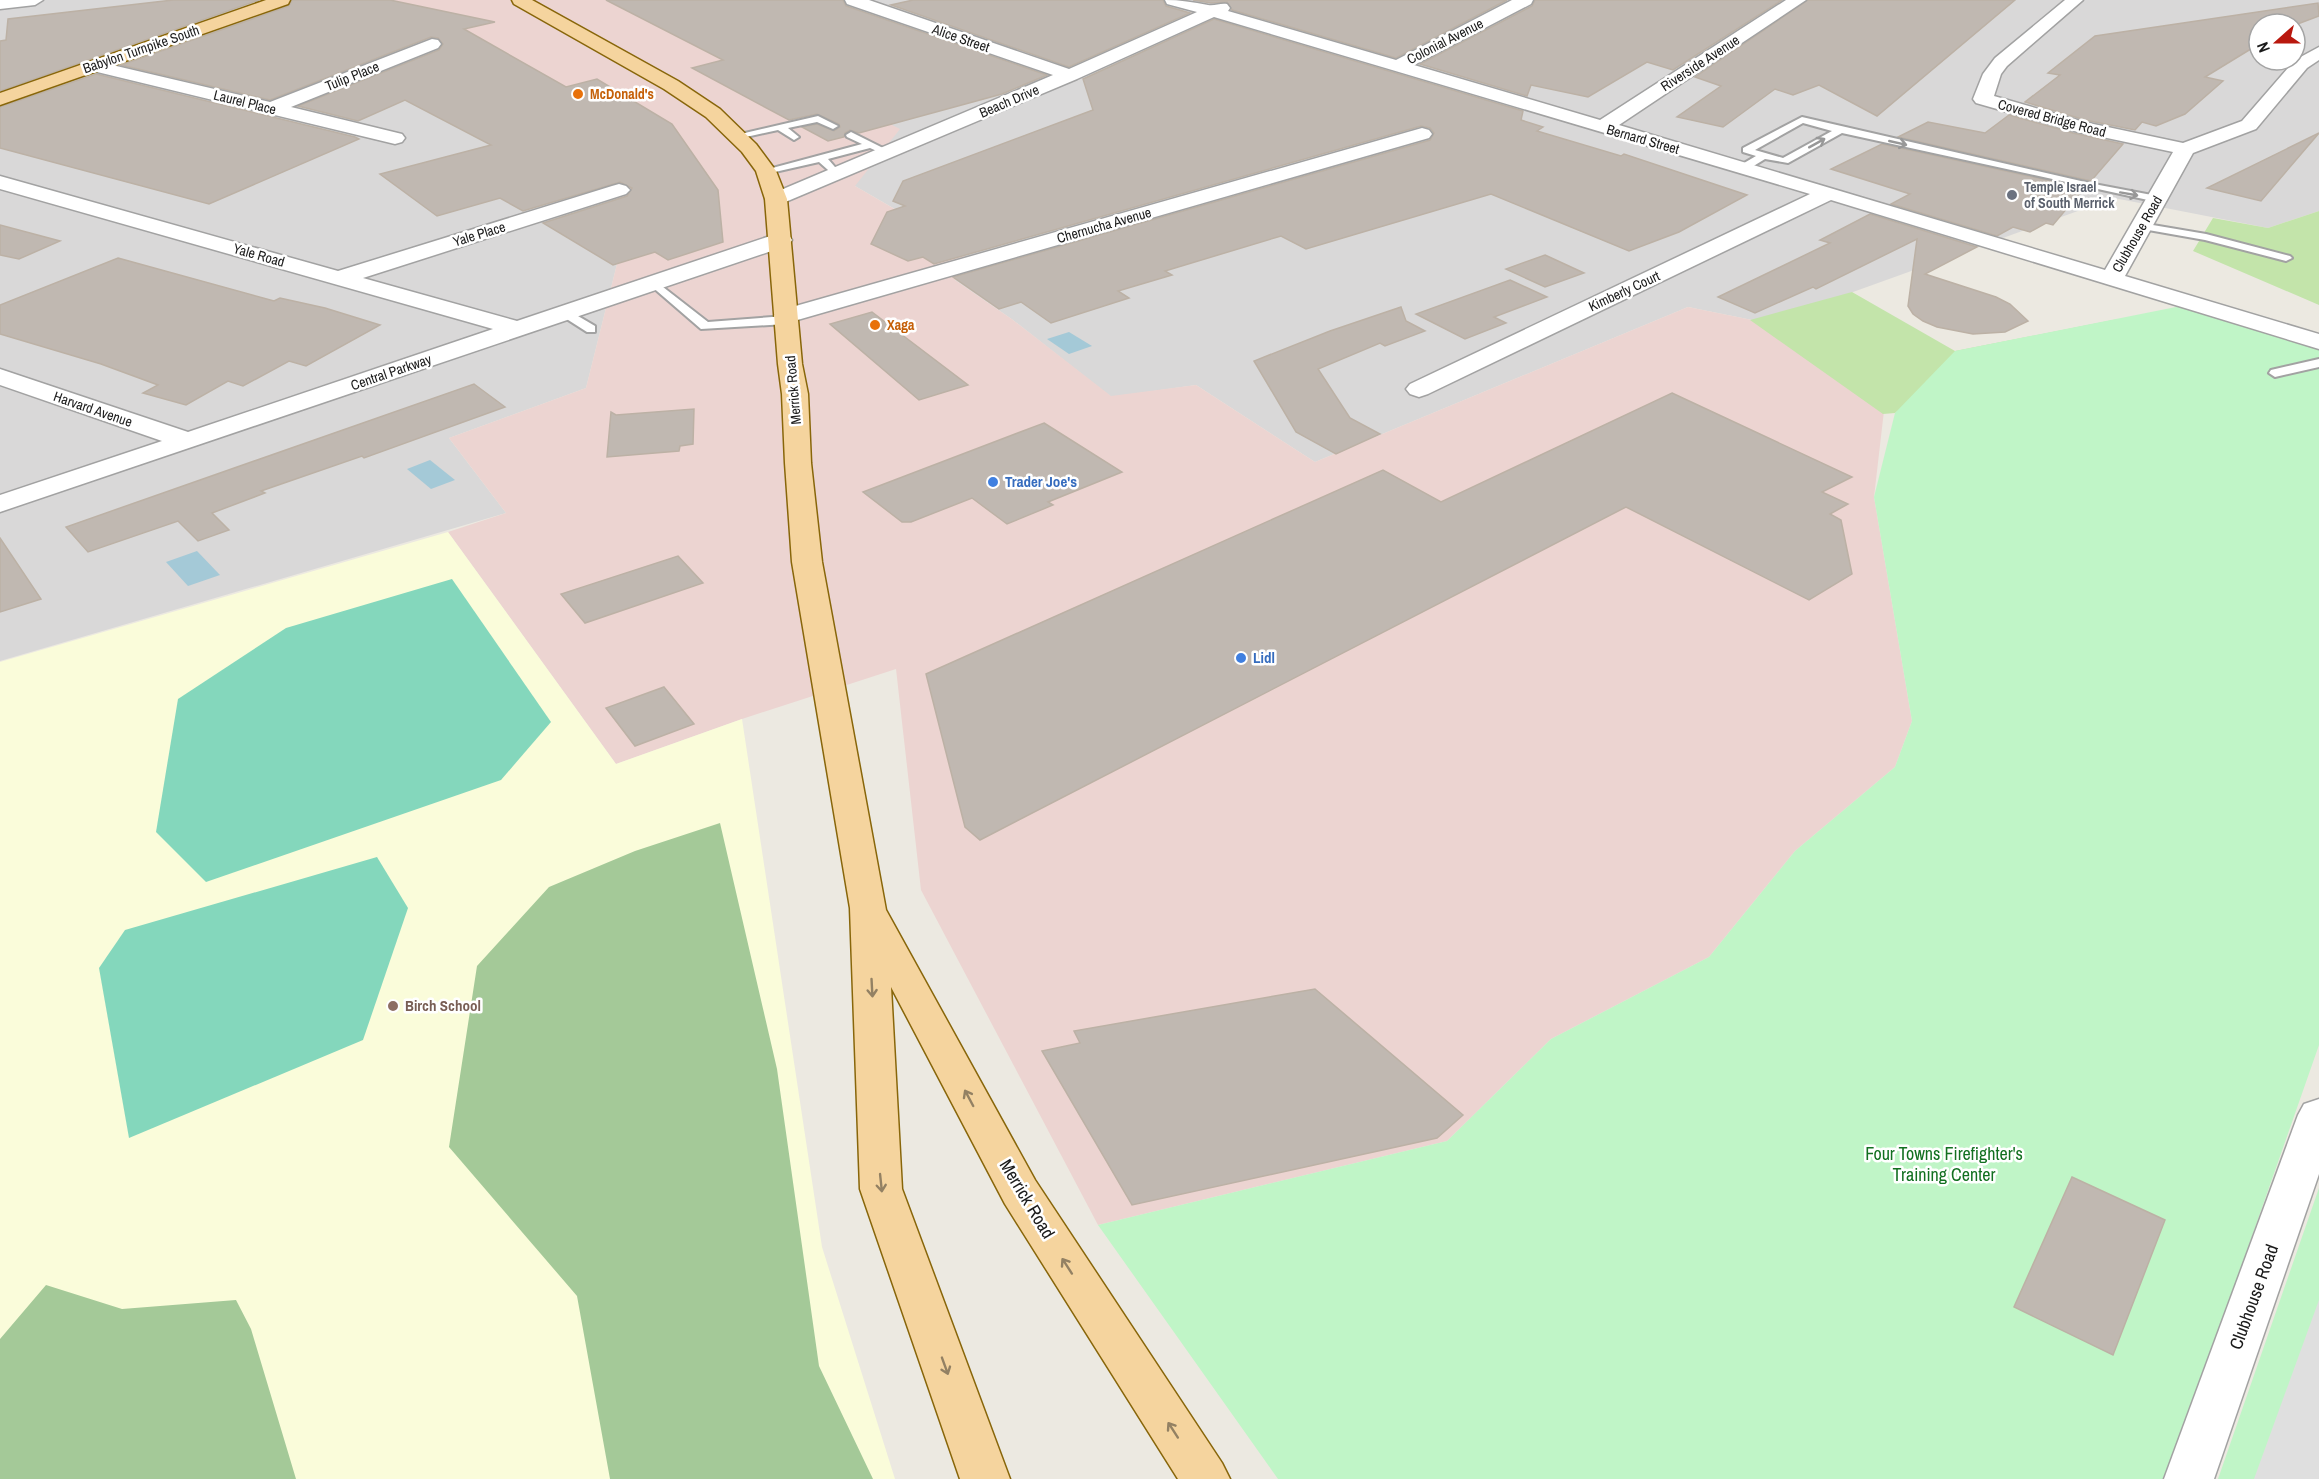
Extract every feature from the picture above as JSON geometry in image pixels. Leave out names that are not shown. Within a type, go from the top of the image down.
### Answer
[{"type":"main road","name":"Babylon Turnpike South","points":[[0,99],[282,0]]},
{"type":"main road","name":"Merrick Road","points":[[520,0],[671,85],[712,112],[737,136],[766,171],[776,200],[795,394],[798,463],[807,562],[868,908],[881,1189],[985,1479]]},
{"type":"main road","name":"Merrick Road","points":[[868,908],[1020,1192],[1205,1479]]},
{"type":"street","points":[[0,4],[35,0]]},
{"type":"street","name":"Alice Street","points":[[853,0],[1070,75]]},
{"type":"street","name":"Bernard Street","points":[[1173,0],[2112,278]]},
{"type":"street","name":"Beach Drive","points":[[776,200],[836,174],[879,149],[1070,75],[1240,0]]},
{"type":"street","name":"Colonial Avenue","points":[[1398,66],[1525,0]]},
{"type":"street","name":"Riverside Avenue","points":[[1602,127],[1798,0]]},
{"type":"street","name":"Covered Bridge Road","points":[[2075,0],[2001,62],[1992,74],[1983,99],[2081,127],[2185,149]]},
{"type":"street","name":"Tulip Place","points":[[272,108],[432,44]]},
{"type":"street","points":[[2185,149],[2249,125],[2301,64],[2319,52]]},
{"type":"street","name":"Laurel Place","points":[[95,66],[395,138]]},
{"type":"street","name":"Chernucha Avenue","points":[[786,318],[1422,134]]},
{"type":"street","name":"Clubhouse Road","points":[[2185,149],[2112,278],[2319,342]]},
{"type":"street","name":"Yale Road","points":[[0,182],[518,329]]},
{"type":"street","name":"Yale Place","points":[[338,278],[619,190]]},
{"type":"street","name":"Kimberly Court","points":[[1419,388],[1829,193]]},
{"type":"street","name":"Central Parkway","points":[[0,504],[781,240]]},
{"type":"street","name":"Harvard Avenue","points":[[0,377],[186,441]]},
{"type":"street","name":"Clubhouse Road","points":[[2189,1479],[2319,1115]]},
{"type":"lane","points":[[737,136],[819,118],[833,126]]},
{"type":"lane","points":[[1841,130],[1784,161],[1747,150],[1802,120],[2013,170],[2157,199]]},
{"type":"lane","points":[[798,123],[811,132]]},
{"type":"lane","points":[[780,127],[794,136]]},
{"type":"lane","points":[[851,135],[879,149]]},
{"type":"lane","points":[[828,141],[844,152]]},
{"type":"lane","points":[[808,147],[836,174]]},
{"type":"lane","points":[[766,171],[844,152],[879,149]]},
{"type":"lane","points":[[1743,168],[1764,156]]},
{"type":"lane","points":[[2143,223],[2218,234],[2286,258],[2206,237],[2143,223]]},
{"type":"lane","points":[[654,283],[705,326],[786,318]]},
{"type":"lane","points":[[566,313],[591,328]]},
{"type":"lane","points":[[2275,373],[2319,363]]},
{"type":"shaded area","points":[[0,0],[314,0],[389,17],[573,134],[616,172],[617,264],[586,388],[449,438],[506,513],[0,661]]},
{"type":"shaded area","points":[[314,0],[684,0],[840,99],[900,129],[855,186],[967,251],[955,280],[1013,320],[1111,396],[1196,385],[1315,462],[1688,307],[1767,323],[1885,402],[1874,497],[1912,721],[1895,767],[1795,851],[1709,957],[1551,1039],[1447,1141],[1098,1225],[921,890],[896,669],[742,719],[616,764],[448,532],[506,513],[449,438],[586,388],[617,264],[616,173],[573,134],[389,17]]},
{"type":"shaded area","points":[[684,0],[2319,0],[2319,211],[2268,228],[2114,198],[1767,323],[1688,307],[1315,462],[1196,385],[1111,397],[1013,320],[955,280],[966,250],[855,186],[839,99]]},
{"type":"shaded area","name":"Birch School","points":[[448,532],[616,764],[742,719],[822,1247],[895,1479],[0,1479],[0,662]]},
{"type":"shaded area","points":[[2319,1300],[2319,1479],[2254,1479]]},
{"type":"green space","points":[[2319,211],[2319,305],[2193,251],[2213,218],[2268,228]]},
{"type":"green space","points":[[1852,292],[1955,351],[2118,319],[1955,370],[1895,413],[1883,414],[1750,320]]},
{"type":"green space","name":"Four Towns Firefighter's Training Center","points":[[2186,305],[2319,348],[2319,1045],[2167,1479],[1278,1479],[1098,1225],[1447,1141],[1551,1039],[1709,957],[1795,851],[1895,767],[1912,721],[1874,497],[1895,413],[1955,351]]},
{"type":"green space","points":[[452,579],[551,722],[501,780],[206,882],[156,832],[178,699],[286,628]]},
{"type":"green space","points":[[720,823],[777,1069],[819,1366],[873,1479],[610,1479],[577,1296],[449,1147],[477,966],[549,887],[635,851]]},
{"type":"green space","points":[[377,857],[408,908],[363,1040],[129,1138],[99,968],[125,930]]},
{"type":"green space","points":[[2319,1188],[2319,1479],[2218,1479]]},
{"type":"green space","points":[[46,1285],[122,1309],[236,1300],[251,1329],[296,1479],[0,1479],[0,1339]]},
{"type":"water","points":[[1069,332],[1092,346],[1069,354],[1047,339]]},
{"type":"water","points":[[430,460],[455,480],[431,489],[407,469]]},
{"type":"water","points":[[197,551],[220,575],[188,586],[166,562]]},
{"type":"building","points":[[173,0],[259,0],[0,91],[0,41],[6,40],[8,19]]},
{"type":"building","points":[[292,0],[390,0],[495,22],[464,29],[566,87],[597,79],[672,124],[718,190],[723,242],[668,260],[655,252],[613,265],[543,223],[627,196],[632,188],[620,182],[523,211],[500,198],[437,216],[380,174],[491,145],[405,100],[358,121],[298,106],[439,50],[443,44],[438,38],[431,37],[270,100],[121,65],[289,6]]},
{"type":"building","points":[[606,0],[843,0],[846,6],[1047,75],[1002,94],[859,133],[850,130],[845,133],[844,137],[828,141],[802,127],[817,124],[834,131],[840,127],[839,124],[817,114],[789,120],[692,68],[723,60]]},
{"type":"building","points":[[913,0],[1163,0],[1166,6],[1190,13],[1069,67],[891,5]]},
{"type":"building","points":[[1193,0],[1507,0],[1396,58],[1232,10],[1227,2],[1211,3]]},
{"type":"building","points":[[1535,0],[1782,0],[1673,70],[1647,62],[1588,97],[1531,85],[1527,96],[1420,64],[1532,6]]},
{"type":"building","points":[[1808,0],[2015,0],[1877,116],[1819,85],[1793,95],[1775,89],[1723,127],[1677,117],[1721,86],[1695,77]]},
{"type":"building","points":[[2318,3],[2319,16],[2307,20],[2307,12],[2257,12]]},
{"type":"building","points":[[2247,14],[2247,51],[2205,77],[2223,81],[2185,114],[2156,126],[2142,122],[2135,130],[2085,120],[2025,102],[2060,75],[2048,73],[2095,36]]},
{"type":"building","points":[[1214,19],[1523,111],[1521,120],[1543,127],[1537,131],[1621,156],[1624,154],[1747,195],[1679,232],[1629,251],[1491,194],[1306,249],[1281,236],[1165,271],[1172,275],[1118,291],[1129,298],[1051,323],[1021,302],[999,309],[953,277],[1430,140],[1434,133],[1430,128],[1421,126],[934,264],[923,257],[908,261],[871,244],[887,212],[905,206],[893,201],[903,181],[1093,110],[1083,79]]},
{"type":"building","points":[[96,74],[359,139],[209,204],[0,148],[0,107]]},
{"type":"building","points":[[2009,115],[2123,144],[2091,181],[1898,137],[1928,122],[1985,133]]},
{"type":"building","points":[[2319,133],[2261,201],[2207,188]]},
{"type":"building","points":[[1882,144],[2084,188],[2053,225],[2046,223],[2030,232],[2013,227],[1997,236],[1891,204],[1910,194],[1831,169]]},
{"type":"building","points":[[1870,214],[1977,247],[1925,274],[1996,297],[2010,304],[2028,321],[2005,332],[1973,334],[1937,327],[1913,314],[1908,306],[1917,239],[1816,289],[1813,287],[1755,313],[1718,297],[1830,243],[1820,240]]},
{"type":"building","points":[[0,225],[60,241],[19,259],[0,255]]},
{"type":"building","points":[[1545,255],[1584,273],[1545,287],[1506,269]]},
{"type":"building","points":[[118,258],[274,301],[280,298],[325,308],[380,325],[306,366],[289,361],[243,386],[228,381],[186,405],[143,393],[158,385],[101,364],[0,334],[0,305]]},
{"type":"building","points":[[1510,280],[1547,297],[1494,317],[1506,323],[1465,339],[1416,314]]},
{"type":"building","points":[[1401,307],[1406,321],[1425,331],[1385,346],[1380,343],[1318,369],[1350,418],[1380,434],[1336,454],[1296,432],[1254,361],[1330,331]]},
{"type":"building","points":[[872,312],[968,385],[919,400],[830,324]]},
{"type":"building","points":[[474,384],[505,407],[364,458],[362,456],[261,491],[265,493],[212,513],[229,530],[198,541],[178,521],[88,552],[66,527]]},
{"type":"building","points":[[1672,393],[1852,477],[1822,492],[1848,504],[1830,514],[1841,520],[1852,574],[1809,600],[1626,507],[980,840],[965,827],[926,674],[1383,470],[1441,502]]},
{"type":"building","points":[[694,409],[693,444],[680,446],[679,451],[607,457],[611,412],[616,415]]},
{"type":"building","name":"Trader Joe's","points":[[1044,423],[1122,472],[1048,502],[1053,505],[1007,524],[972,498],[911,522],[902,522],[863,492]]},
{"type":"building","points":[[0,538],[41,599],[0,612]]},
{"type":"building","points":[[678,556],[703,583],[585,623],[561,594]]},
{"type":"building","points":[[664,687],[694,724],[635,746],[606,708]]},
{"type":"building","points":[[1315,989],[1463,1115],[1437,1138],[1132,1205],[1042,1051],[1080,1043],[1074,1031]]},
{"type":"building","points":[[2072,1177],[2165,1220],[2113,1355],[2014,1307]]},
{"type":"place","name":"McDonald's","points":[[578,94]]},
{"type":"place","name":"Temple Israel of South Merrick","points":[[2012,195]]},
{"type":"place","name":"Xaga","points":[[875,325]]},
{"type":"place","name":"Trader Joe's","points":[[993,482]]},
{"type":"place","name":"Lidl","points":[[1241,658]]},
{"type":"place","name":"Birch School","points":[[393,1006]]}]
